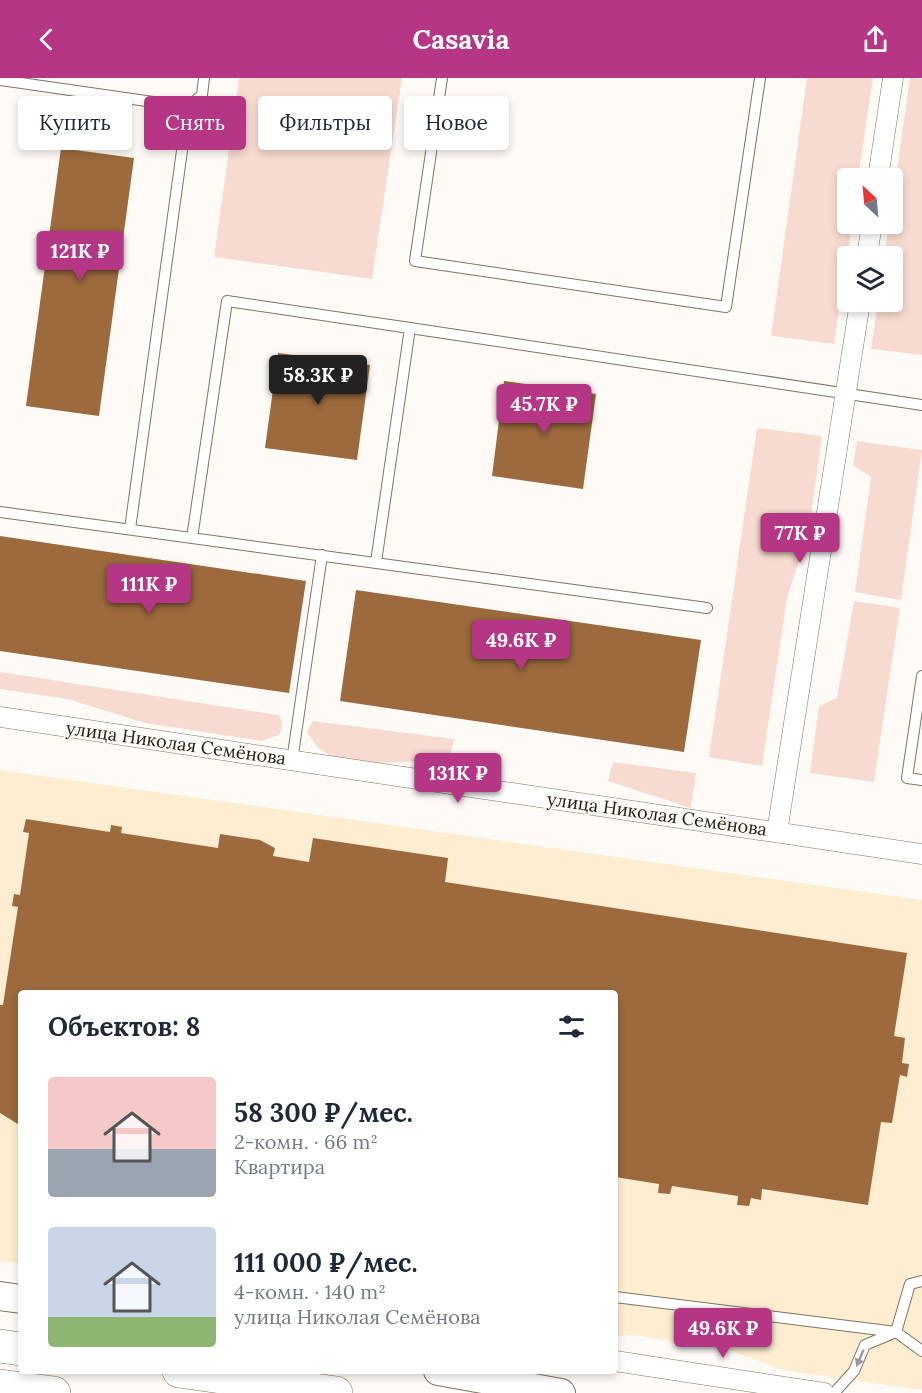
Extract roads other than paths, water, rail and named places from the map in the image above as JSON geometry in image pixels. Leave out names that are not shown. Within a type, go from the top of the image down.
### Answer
[{"type":"highway","points":[[0,1346],[18,1349]]},
{"type":"highway","points":[[200,1374],[336,1393]]},
{"type":"highway","points":[[0,1386],[54,1393]]},
{"type":"main road","points":[[0,1296],[18,1299]]},
{"type":"main road","points":[[455,1374],[561,1393]]},
{"type":"street","points":[[880,168],[893,78]]},
{"type":"street","points":[[777,832],[858,312]]},
{"type":"street","name":"улица Николая Семёнова","points":[[0,717],[922,854]]},
{"type":"street","points":[[618,1361],[824,1393]]},
{"type":"lane","points":[[201,96],[204,78]]},
{"type":"lane","points":[[442,78],[415,261],[726,307],[760,78]]},
{"type":"lane","points":[[0,80],[44,82],[144,99]]},
{"type":"lane","points":[[130,529],[182,150]]},
{"type":"lane","points":[[192,537],[227,301],[922,405]]},
{"type":"lane","points":[[376,562],[410,328]]},
{"type":"lane","points":[[0,512],[707,608]]},
{"type":"lane","points":[[292,761],[322,555]]},
{"type":"lane","points":[[922,676],[907,778],[922,780]]},
{"type":"lane","points":[[834,1393],[854,1371],[865,1346],[896,1332],[910,1284],[922,1281]]},
{"type":"lane","points":[[618,1297],[896,1332],[922,1351]]}]
